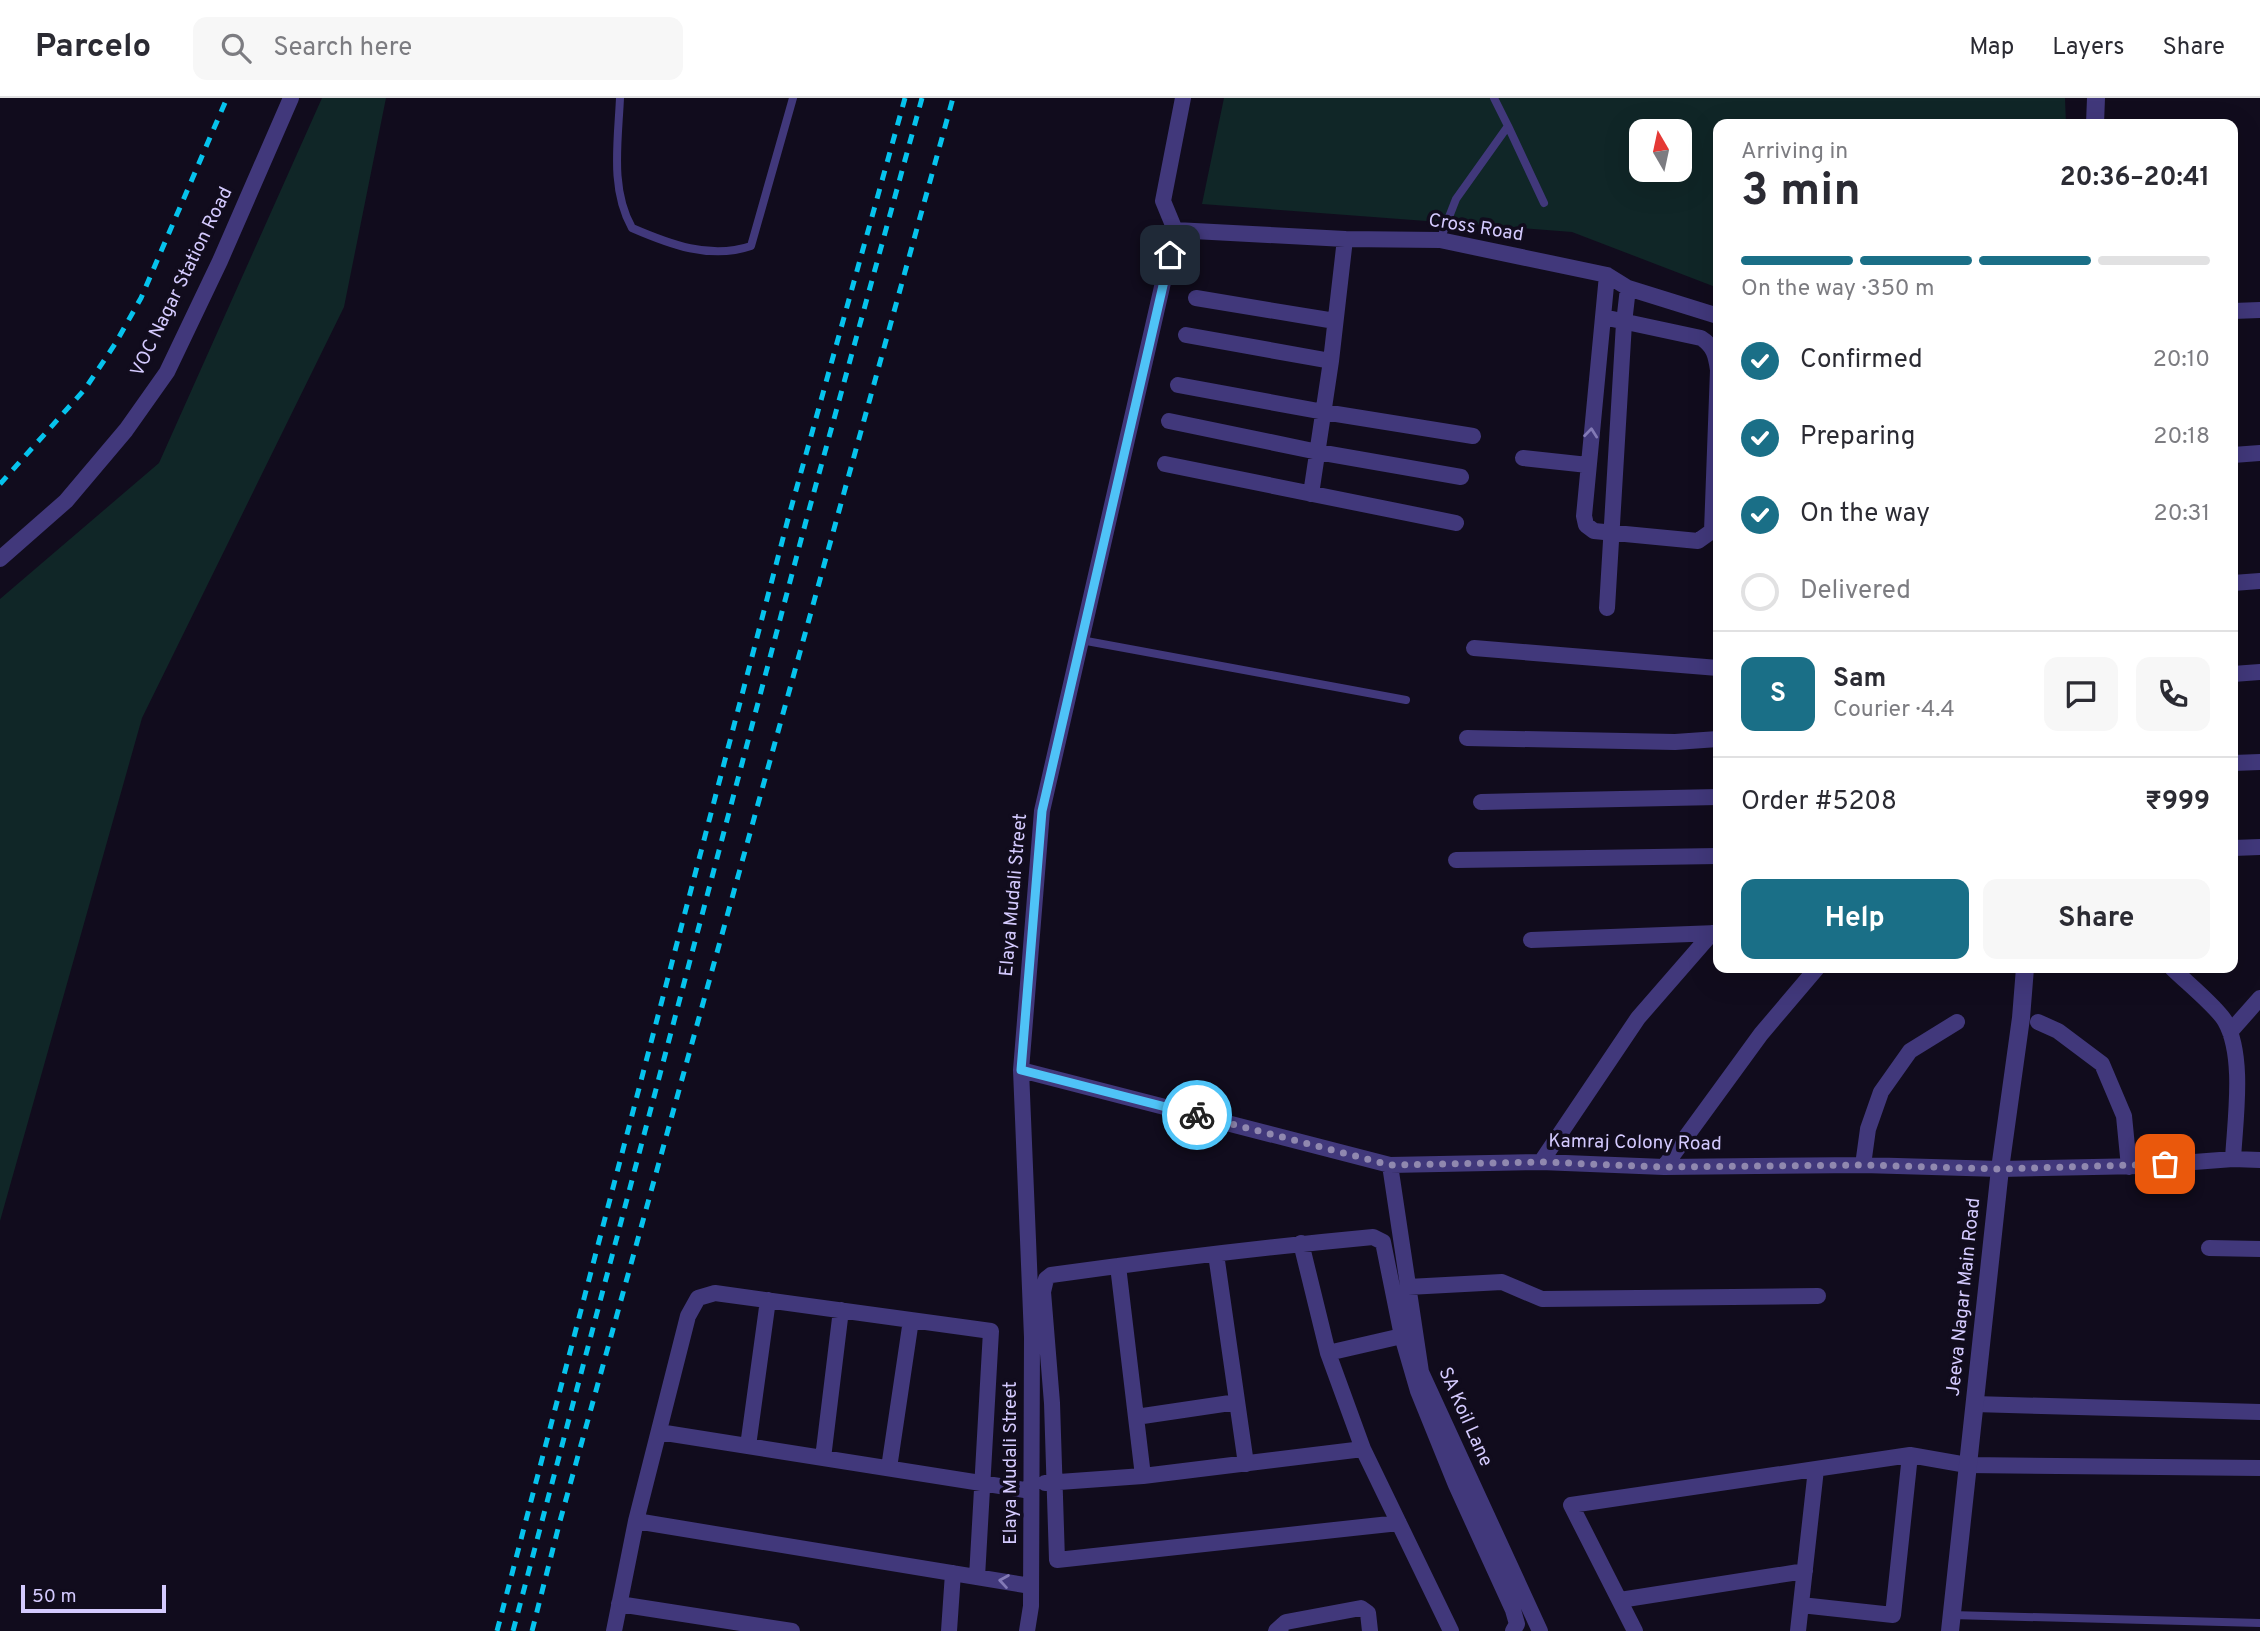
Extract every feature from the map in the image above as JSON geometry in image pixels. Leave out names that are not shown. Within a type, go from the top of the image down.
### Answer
[{"type":"street","name":"VOC Nagar Station Road","points":[[0,559],[66,501],[126,430],[167,372],[220,261],[291,98]]},
{"type":"street","points":[[1175,230],[1163,201],[1183,98]]},
{"type":"street","points":[[2095,119],[2096,98]]},
{"type":"street","name":"Cross Road","points":[[1175,230],[1345,239],[1440,240],[1607,275],[1628,288],[1713,315]]},
{"type":"street","name":"Elaya Mudali Street","points":[[1027,1631],[1031,1606],[1032,1337],[1021,1070],[1042,811],[1175,230]]},
{"type":"street","points":[[1311,494],[1331,361],[1345,239]]},
{"type":"street","points":[[1607,275],[1588,465],[1584,516],[1586,526],[1594,531],[1698,541],[1712,531],[1713,504]]},
{"type":"street","points":[[1607,608],[1628,288]]},
{"type":"street","points":[[1196,298],[1335,321]]},
{"type":"street","points":[[2238,311],[2260,310]]},
{"type":"street","points":[[1603,317],[1701,338],[1713,350]]},
{"type":"street","points":[[1186,335],[1331,361]]},
{"type":"street","points":[[1178,384],[1324,412],[1473,436]]},
{"type":"street","points":[[1169,421],[1318,452],[1461,477]]},
{"type":"street","points":[[2238,455],[2260,453]]},
{"type":"street","points":[[1522,458],[1588,465]]},
{"type":"street","points":[[1165,464],[1456,523]]},
{"type":"street","points":[[2238,583],[2260,581]]},
{"type":"street","points":[[1474,648],[1713,668]]},
{"type":"street","points":[[2238,674],[2260,672]]},
{"type":"street","points":[[1467,738],[1675,742],[1713,739]]},
{"type":"street","points":[[2238,763],[2260,762]]},
{"type":"street","points":[[1481,802],[1713,797]]},
{"type":"street","points":[[2238,848],[2260,847]]},
{"type":"street","points":[[1456,860],[1713,856]]},
{"type":"street","points":[[1531,940],[1713,933]]},
{"type":"street","points":[[1541,1162],[1638,1018],[1713,935]]},
{"type":"street","points":[[1664,1167],[1761,1034],[1813,973]]},
{"type":"street","name":"Jeeva Nagar Main Road","points":[[1951,1623],[2000,1169],[2025,973]]},
{"type":"street","points":[[2177,973],[2224,1019],[2230,1032],[2238,1069],[2233,1159]]},
{"type":"street","points":[[2230,1032],[2260,998]]},
{"type":"street","points":[[1863,1165],[1868,1129],[1881,1093],[1910,1051],[1956,1022]]},
{"type":"street","points":[[2038,1022],[2058,1031],[2102,1064],[2124,1116],[2129,1167]]},
{"type":"street","name":"Kamraj Colony Road","points":[[1021,1070],[1390,1165],[1541,1162],[1664,1167],[1863,1165],[2000,1169],[2129,1167],[2233,1159],[2260,1160]]},
{"type":"street","name":"SA Koil Lane","points":[[1390,1165],[1421,1372],[1540,1631]]},
{"type":"street","points":[[1399,1523],[1057,1560],[1050,1377],[1043,1292],[1046,1279],[1051,1275],[1301,1243],[1378,1238],[1383,1242],[1402,1336],[1418,1391],[1456,1485],[1513,1610],[1516,1629]]},
{"type":"street","points":[[1301,1243],[1328,1353],[1363,1449],[1451,1631]]},
{"type":"street","points":[[2209,1248],[2260,1249]]},
{"type":"street","points":[[1216,1254],[1245,1464]]},
{"type":"street","points":[[1118,1266],[1143,1476]]},
{"type":"street","points":[[1408,1287],[1502,1282],[1542,1299],[1818,1296]]},
{"type":"street","points":[[614,1631],[636,1521],[688,1316],[698,1298],[715,1293],[991,1331],[977,1577]]},
{"type":"street","points":[[748,1446],[768,1300]]},
{"type":"street","points":[[823,1458],[841,1310]]},
{"type":"street","points":[[888,1468],[911,1320]]},
{"type":"street","points":[[1328,1353],[1402,1336]]},
{"type":"street","points":[[1136,1417],[1237,1402]]},
{"type":"street","points":[[1974,1404],[2260,1412]]},
{"type":"street","points":[[659,1432],[982,1483],[1031,1488],[1054,1483],[1143,1476],[1363,1449]]},
{"type":"street","points":[[1801,1605],[1893,1615],[1910,1455]]},
{"type":"street","points":[[1635,1631],[1571,1505],[1910,1455],[1967,1465],[2260,1468]]},
{"type":"street","points":[[1798,1631],[1816,1469]]},
{"type":"street","points":[[636,1521],[1031,1586]]},
{"type":"street","points":[[1620,1601],[1805,1572]]},
{"type":"street","points":[[949,1631],[954,1573]]},
{"type":"street","points":[[619,1604],[792,1631]]},
{"type":"street","points":[[1276,1631],[1286,1622],[1361,1608],[1368,1613],[1370,1631]]},
{"type":"lane","points":[[620,98],[617,180],[622,211],[632,228],[684,248],[705,252],[738,250],[751,246],[793,98]]},
{"type":"lane","points":[[1494,98],[1544,203]]},
{"type":"lane","points":[[1440,240],[1456,199],[1508,126]]},
{"type":"lane","points":[[1081,640],[1406,700]]},
{"type":"lane","points":[[1951,1623],[2260,1623]]},
{"type":"green space","points":[[322,98],[386,98],[344,307],[142,718],[0,1221],[0,599],[159,463]]},
{"type":"green space","points":[[1224,98],[2065,98],[2066,119],[1713,119],[1713,286],[1572,232],[1202,204]]},
{"type":"railway","points":[[0,484],[85,389],[115,344],[141,298],[227,98]]},
{"type":"railway","points":[[497,1631],[788,519],[905,98]]},
{"type":"railway","points":[[513,1631],[806,521],[922,98]]},
{"type":"railway","points":[[532,1631],[560,1521],[953,98]]},
{"type":"way so far","points":[[1197,1115],[1390,1165],[1541,1162],[1664,1167],[1863,1165],[2000,1169],[2165,1164]]},
{"type":"route","points":[[1170,255],[1042,811],[1021,1070],[1197,1115]]}]
